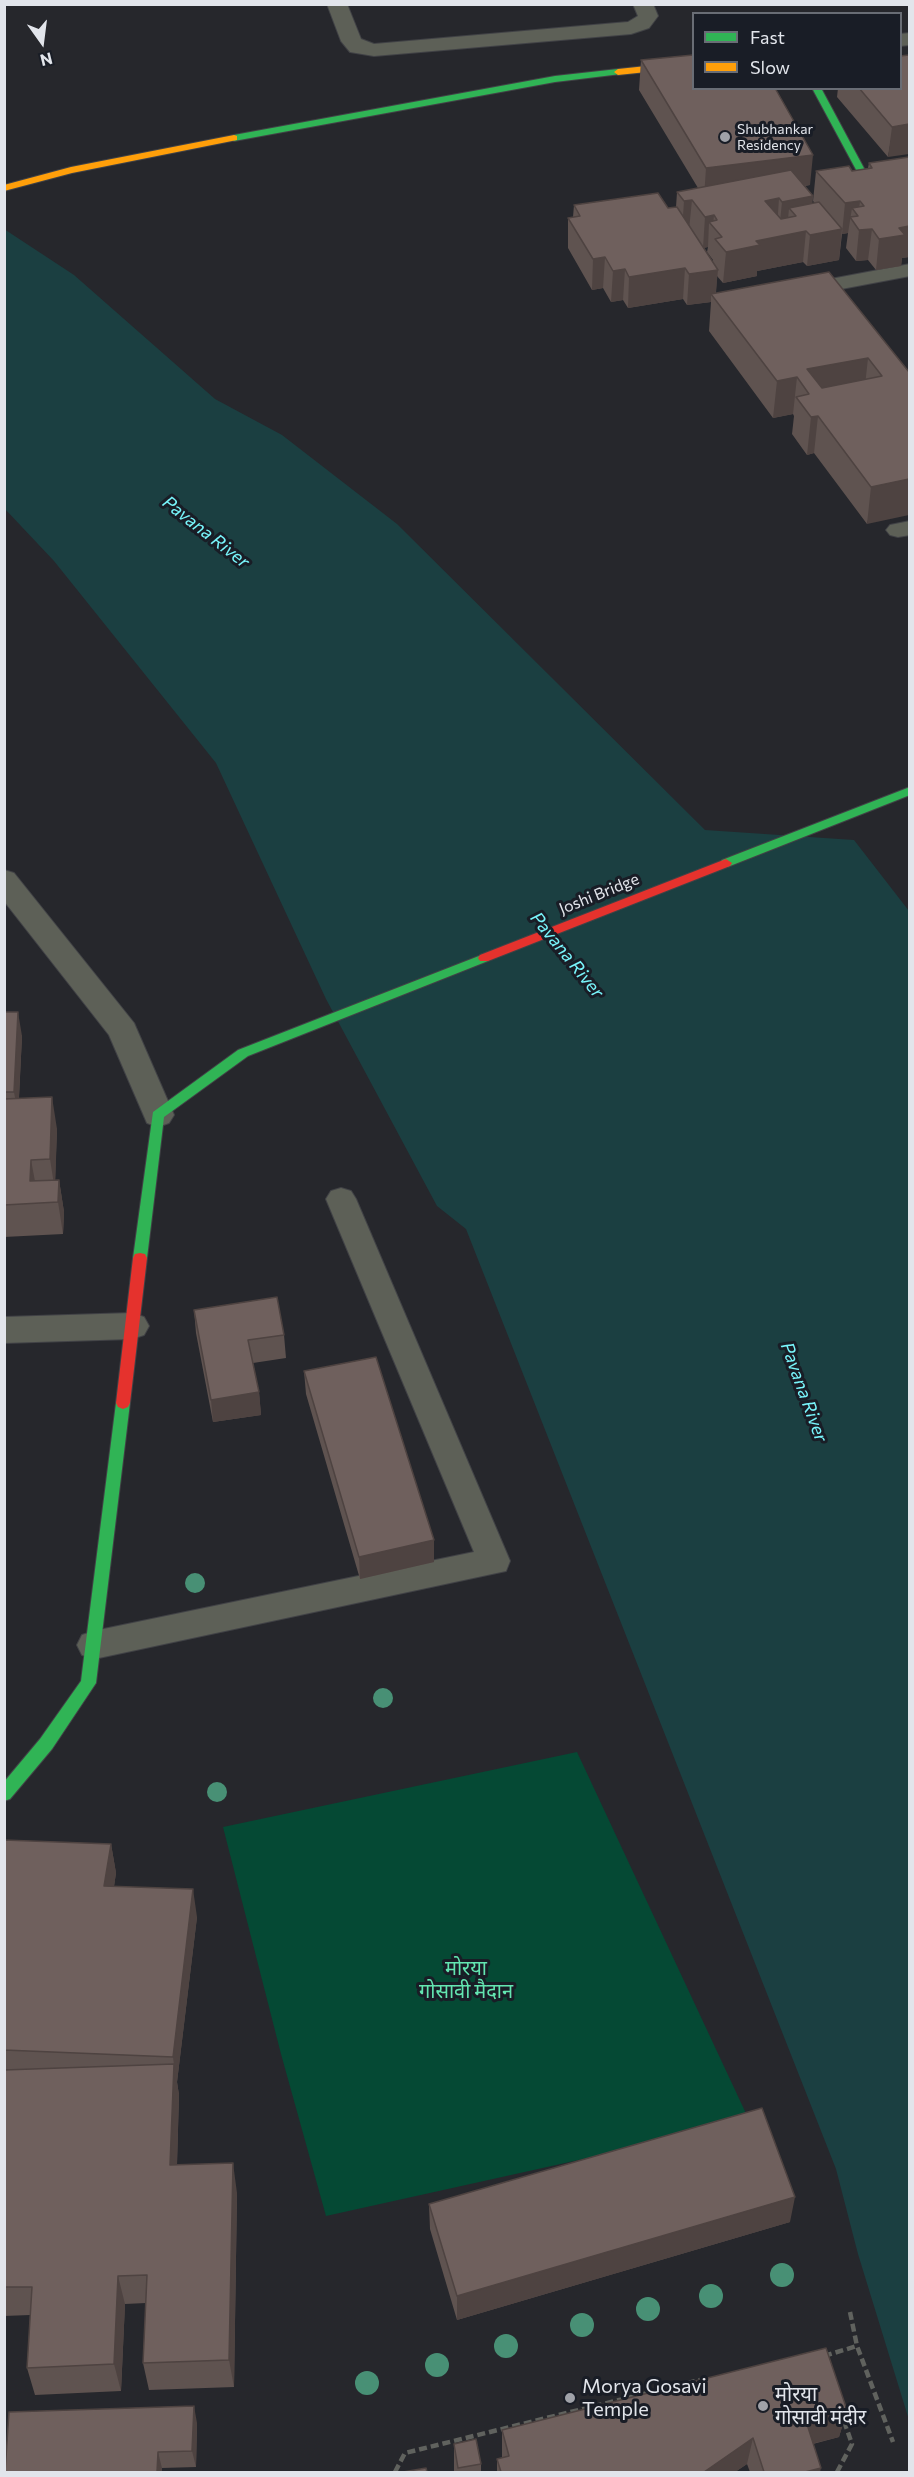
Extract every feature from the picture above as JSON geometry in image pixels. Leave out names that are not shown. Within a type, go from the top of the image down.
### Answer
[{"type":"street","points":[[338,4],[351,41],[357,48],[374,50],[631,28],[642,24],[648,16],[643,4]]},
{"type":"street","points":[[4,188],[71,170],[314,122],[555,79],[692,64]]},
{"type":"street","points":[[816,90],[863,175],[909,168]]},
{"type":"street","name":"Joshi Bridge","points":[[158,1115],[243,1053],[906,792]]},
{"type":"street","points":[[4,880],[123,1031],[158,1115],[88,1683],[45,1744],[4,1794]]},
{"type":"street","points":[[4,1330],[132,1326]]},
{"type":"lane","points":[[778,296],[909,270]]},
{"type":"lane","points":[[836,284],[850,303]]},
{"type":"lane","points":[[94,1645],[494,1561],[341,1199]]},
{"type":"path","points":[[850,2312],[857,2346],[893,2442]]},
{"type":"path","points":[[825,2367],[821,2356],[857,2346]]},
{"type":"path","points":[[395,2472],[405,2453],[707,2378]]},
{"type":"path","points":[[837,2472],[852,2444],[840,2411]]},
{"type":"green space","name":"मोरया गोसावी मैदान","points":[[577,1752],[750,2122],[326,2216],[281,2054],[223,1827]]},
{"type":"water","name":"Pavana River","points":[[4,229],[74,275],[215,399],[282,435],[397,524],[705,830],[854,840],[909,911],[909,2420],[858,2254],[836,2169],[466,1229],[437,1206],[326,999],[216,763],[54,561],[5,509]]},
{"type":"building","points":[[692,55],[692,90],[776,90],[813,155],[706,168],[641,60]]},
{"type":"building","points":[[909,55],[909,124],[892,127],[861,90],[902,90],[902,56]]},
{"type":"building","points":[[909,157],[909,226],[899,228],[905,235],[879,239],[872,229],[859,230],[850,217],[858,216],[852,208],[864,206],[860,201],[845,203],[816,171],[849,166],[852,171],[872,168],[869,163]]},
{"type":"building","points":[[791,170],[813,196],[782,202],[779,198],[765,201],[781,219],[796,216],[789,208],[819,202],[842,229],[810,235],[806,231],[756,241],[760,245],[726,252],[715,239],[722,237],[709,222],[717,220],[714,215],[705,217],[692,200],[684,201],[677,192]]},
{"type":"building","points":[[658,193],[668,208],[677,207],[718,270],[689,274],[685,268],[629,277],[625,269],[613,271],[605,257],[593,259],[568,218],[580,216],[574,205]]},
{"type":"building","points":[[829,272],[909,372],[909,479],[871,487],[818,416],[811,417],[796,397],[809,394],[797,377],[777,381],[711,294]],"holes":[[[868,358],[882,376],[822,388],[807,369]]]},
{"type":"building","points":[[4,1012],[18,1012],[14,1092],[4,1092]]},
{"type":"building","points":[[52,1097],[50,1159],[31,1160],[30,1181],[59,1180],[58,1202],[4,1205],[4,1099]]},
{"type":"building","points":[[277,1297],[284,1335],[248,1340],[259,1392],[211,1400],[194,1310]]},
{"type":"building","points":[[376,1357],[434,1540],[359,1557],[304,1371]]},
{"type":"building","points":[[4,1840],[111,1844],[104,1886],[193,1889],[173,2057],[4,2050]]},
{"type":"building","points":[[174,2064],[170,2165],[233,2163],[229,2360],[143,2363],[147,2275],[118,2276],[114,2364],[27,2368],[32,2287],[4,2287],[4,2070]]},
{"type":"building","points":[[762,2108],[795,2197],[457,2296],[429,2204]]},
{"type":"building","name":"मोरया गोसावी मंदीर","points":[[826,2348],[847,2410],[806,2421],[821,2468],[805,2472],[764,2472],[753,2438],[704,2472],[501,2472],[497,2459],[509,2456],[502,2430]]},
{"type":"building","points":[[194,2406],[192,2451],[158,2452],[157,2472],[5,2472],[9,2412]]},
{"type":"building","points":[[476,2439],[481,2464],[458,2468],[454,2444]]},
{"type":"building","points":[[426,2468],[427,2472],[403,2472]]},
{"type":"traffic: fast","points":[[234,138],[555,79],[618,72]]},
{"type":"traffic: fast","points":[[817,90],[863,175],[910,168]]},
{"type":"traffic: fast","points":[[726,863],[910,791]]},
{"type":"traffic: fast","points":[[140,1258],[158,1115],[243,1053],[484,958]]},
{"type":"traffic: fast","points":[[4,1794],[46,1744],[88,1683],[123,1403]]},
{"type":"traffic: slow","points":[[618,72],[692,64]]},
{"type":"traffic: slow","points":[[4,188],[71,170],[234,138]]},
{"type":"traffic: jam","points":[[484,958],[726,863]]},
{"type":"traffic: jam","points":[[123,1403],[140,1258]]},
{"type":"place","name":"Shubhankar Residency","points":[[725,137]]},
{"type":"place","name":"Morya Gosavi Temple","points":[[570,2398]]},
{"type":"place","name":"मोरया गोसावी मंदीर","points":[[763,2406]]}]
